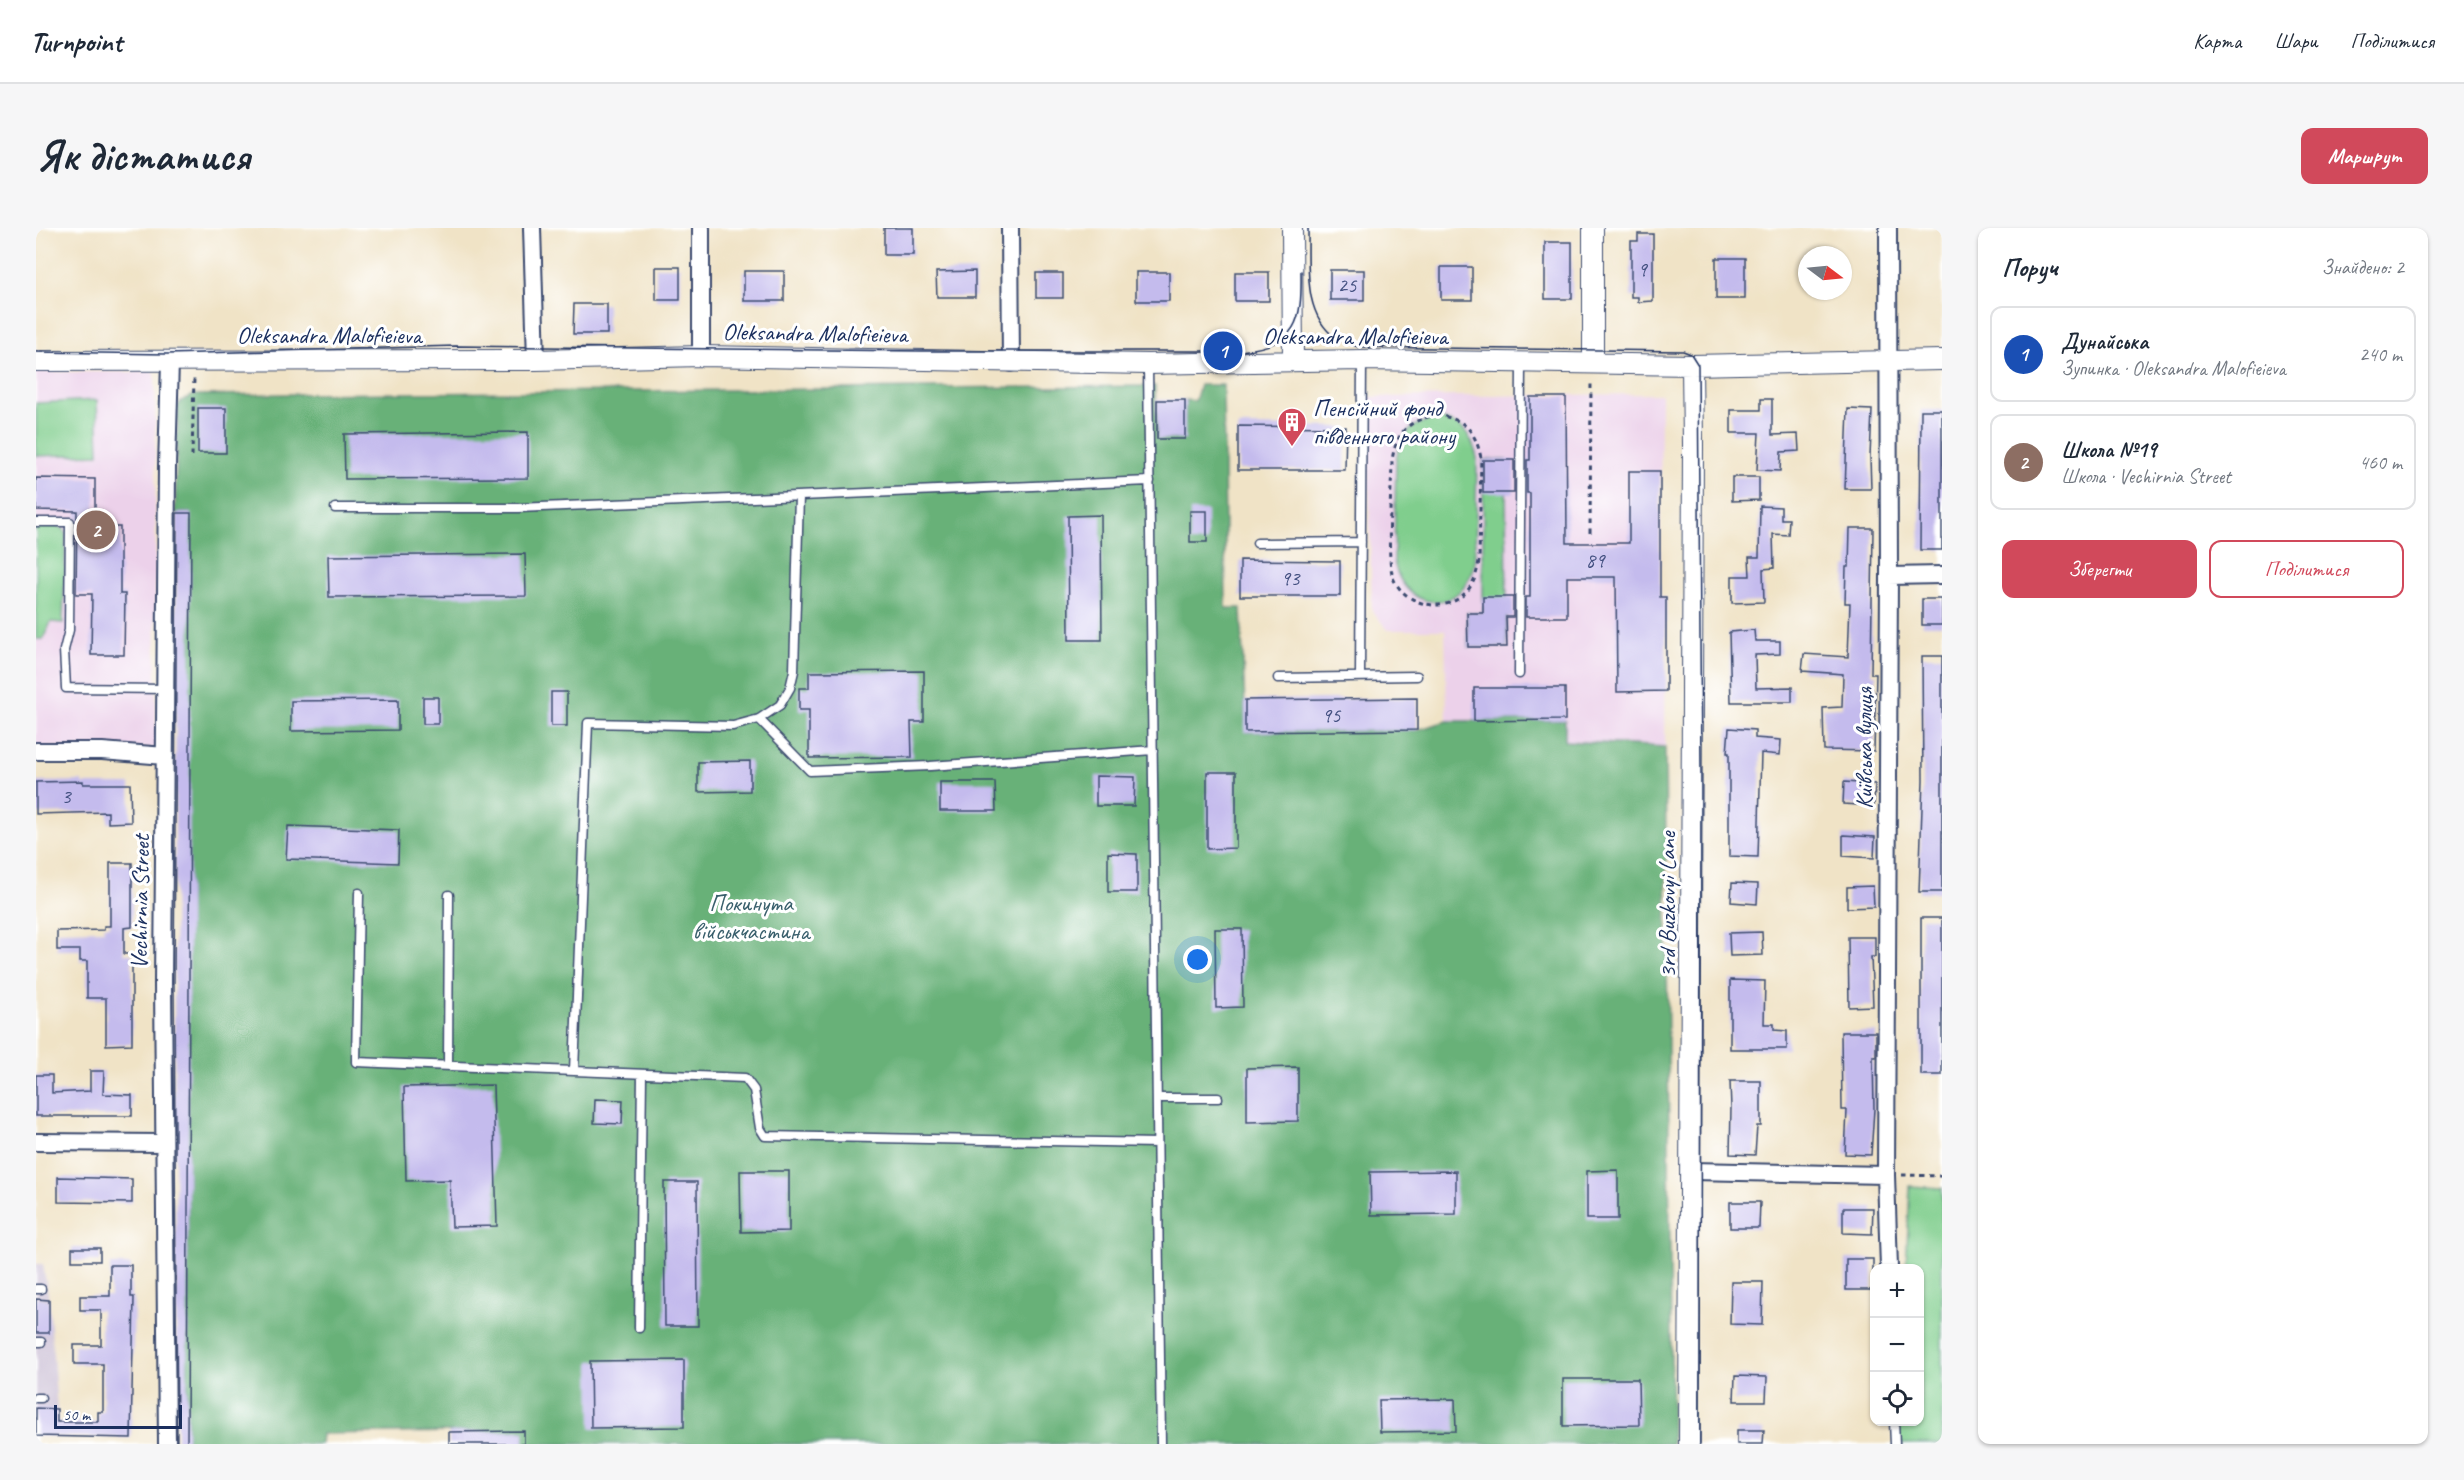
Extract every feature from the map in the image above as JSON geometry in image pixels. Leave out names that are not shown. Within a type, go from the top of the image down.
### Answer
[{"type":"street","points":[[532,228],[536,360]]},
{"type":"street","points":[[701,228],[701,356]]},
{"type":"street","points":[[1010,228],[1011,363]]},
{"type":"street","points":[[1292,228],[1293,361]]},
{"type":"street","points":[[1593,228],[1593,362]]},
{"type":"street","name":"Київська вулиця","points":[[1888,228],[1886,1175],[1889,1264]]},
{"type":"street","name":"Oleksandra Malofieieva","points":[[36,361],[536,360],[701,356],[1011,363],[1148,364],[1362,360],[1692,365]]},
{"type":"street","points":[[1692,365],[1942,360]]},
{"type":"street","name":"Vechirnia Street","points":[[167,1444],[164,1143],[165,756],[170,362]]},
{"type":"street","name":"3rd Buzkovyi Lane","points":[[1689,1444],[1692,1171],[1692,365]]},
{"type":"street","points":[[1889,576],[1942,575]]},
{"type":"street","points":[[36,751],[102,751],[165,756]]},
{"type":"street","points":[[36,1142],[164,1143]]},
{"type":"street","points":[[1692,1171],[1886,1175]]},
{"type":"lane","points":[[1360,675],[1362,360]]},
{"type":"lane","points":[[1519,674],[1521,362]]},
{"type":"lane","points":[[1148,364],[1161,1444]]},
{"type":"lane","points":[[335,507],[518,508],[1150,481]]},
{"type":"lane","points":[[574,1071],[588,723],[733,726],[759,719],[780,705],[790,688],[794,671],[799,496]]},
{"type":"lane","points":[[36,522],[70,522],[69,630],[64,650],[66,688],[166,689]]},
{"type":"lane","points":[[1257,543],[1361,542]]},
{"type":"lane","points":[[1278,678],[1360,675],[1417,676]]},
{"type":"lane","points":[[759,719],[810,771],[930,766],[1153,750]]},
{"type":"lane","points":[[359,893],[356,1062],[745,1078],[754,1090],[760,1128],[765,1136],[1158,1143]]},
{"type":"lane","points":[[448,1066],[449,895]]},
{"type":"lane","points":[[639,1328],[642,1074]]},
{"type":"lane","points":[[1157,1098],[1218,1098]]},
{"type":"lane","points":[[1894,1426],[1895,1444]]},
{"type":"path","points":[[192,456],[196,361]]},
{"type":"path","points":[[1590,533],[1590,394],[1593,362]]},
{"type":"path","points":[[1427,416],[1453,417],[1467,427],[1477,441],[1481,458],[1479,561],[1476,577],[1467,592],[1452,602],[1436,606],[1419,603],[1404,594],[1394,579],[1390,562],[1392,460],[1395,443],[1405,428],[1419,418],[1427,416]]},
{"type":"path","points":[[1886,1175],[1942,1176]]},
{"type":"shaded area","points":[[36,372],[155,372],[156,748],[36,747]]},
{"type":"shaded area","points":[[1661,394],[1660,596],[1666,597],[1665,747],[1565,741],[1565,720],[1447,721],[1445,630],[1388,630],[1372,611],[1367,397]]},
{"type":"shaded area","points":[[36,1264],[43,1264],[49,1300],[57,1436],[36,1436]]},
{"type":"green space","name":"Покинута військчастина","points":[[1200,385],[1223,385],[1226,608],[1241,608],[1246,732],[1417,730],[1447,721],[1565,720],[1565,741],[1665,747],[1672,1444],[524,1444],[523,1431],[322,1434],[321,1444],[187,1444],[190,513],[175,513],[178,406],[181,401],[193,395],[1155,386],[1157,439],[1184,439],[1185,400],[1195,401]]},
{"type":"green space","points":[[97,400],[99,454],[36,456],[36,403]]},
{"type":"green space","points":[[1436,418],[1453,423],[1464,430],[1472,441],[1477,458],[1475,560],[1469,578],[1460,591],[1449,599],[1436,602],[1423,599],[1410,592],[1401,580],[1394,562],[1398,451],[1404,437],[1413,427]]},
{"type":"green space","points":[[1483,460],[1506,460],[1507,647],[1468,647],[1467,613],[1483,613]]},
{"type":"green space","points":[[36,525],[54,525],[64,529],[66,536],[63,623],[51,622],[43,639],[36,639]]},
{"type":"green space","points":[[1910,1186],[1942,1188],[1942,1444],[1899,1444],[1900,1426],[1924,1426],[1924,1264],[1906,1264]]},
{"type":"building","points":[[884,228],[913,228],[913,255],[884,255]]},
{"type":"building","points":[[1638,234],[1653,234],[1653,301],[1638,302],[1638,297],[1631,297],[1631,241],[1638,241]]},
{"type":"building","points":[[1545,242],[1572,242],[1572,299],[1545,299]]},
{"type":"building","points":[[1716,258],[1745,258],[1745,299],[1716,299]]},
{"type":"building","points":[[656,267],[680,267],[680,300],[656,300]]},
{"type":"building","points":[[1441,267],[1472,267],[1472,300],[1441,300]]},
{"type":"building","points":[[1330,270],[1364,270],[1364,300],[1330,300]]},
{"type":"building","points":[[744,271],[784,271],[784,301],[744,301]]},
{"type":"building","points":[[975,271],[975,297],[937,297],[936,272]]},
{"type":"building","points":[[1136,272],[1169,272],[1169,301],[1136,301]]},
{"type":"building","points":[[1235,272],[1269,272],[1269,301],[1235,301]]},
{"type":"building","points":[[1036,273],[1063,273],[1063,298],[1036,298]]},
{"type":"building","points":[[574,304],[607,304],[607,334],[573,334]]},
{"type":"building","points":[[1530,397],[1566,397],[1567,543],[1629,543],[1629,471],[1660,471],[1660,597],[1666,597],[1666,691],[1617,692],[1616,577],[1567,577],[1567,617],[1526,617],[1526,597],[1530,597],[1530,493],[1527,493],[1527,460],[1530,460]]},
{"type":"building","points":[[1761,399],[1772,399],[1772,435],[1798,434],[1799,451],[1781,452],[1780,471],[1757,470],[1759,433],[1731,433],[1731,410],[1761,410]]},
{"type":"building","points":[[1157,400],[1185,400],[1185,439],[1157,439]]},
{"type":"building","points":[[198,408],[226,408],[226,453],[198,453]]},
{"type":"building","points":[[1848,409],[1872,410],[1871,489],[1845,489]]},
{"type":"building","points":[[1921,410],[1942,410],[1942,550],[1920,550]]},
{"type":"building","name":"Пенсійний фонд південного району","points":[[1238,426],[1346,427],[1345,470],[1238,470]]},
{"type":"building","points":[[528,432],[528,478],[345,479],[344,434]]},
{"type":"building","points":[[1483,460],[1514,460],[1514,493],[1483,493]]},
{"type":"building","points":[[1732,477],[1759,477],[1759,500],[1732,501]]},
{"type":"building","points":[[36,478],[95,479],[95,527],[120,527],[120,594],[125,594],[124,655],[91,655],[92,594],[76,594],[77,511],[36,510]]},
{"type":"building","points":[[1760,506],[1781,507],[1781,519],[1789,519],[1788,535],[1773,534],[1774,568],[1763,569],[1764,602],[1732,603],[1732,576],[1750,576],[1749,557],[1759,557]]},
{"type":"building","points":[[1190,511],[1207,511],[1207,542],[1190,542]]},
{"type":"building","points":[[177,513],[191,513],[187,1444],[177,1444],[174,984]]},
{"type":"building","points":[[1101,515],[1102,640],[1069,640],[1068,516]]},
{"type":"building","points":[[1850,528],[1873,528],[1871,674],[1876,674],[1874,751],[1824,750],[1823,708],[1842,707],[1843,674],[1802,671],[1804,654],[1848,657],[1850,603],[1845,603]]},
{"type":"building","points":[[525,554],[526,596],[329,597],[328,556]]},
{"type":"building","points":[[1240,560],[1340,561],[1340,596],[1240,596]]},
{"type":"building","points":[[1483,597],[1513,597],[1513,617],[1506,617],[1507,647],[1468,647],[1467,613],[1483,613]]},
{"type":"building","points":[[1922,599],[1942,599],[1942,625],[1922,625]]},
{"type":"building","points":[[1754,630],[1755,641],[1780,641],[1780,654],[1755,655],[1756,688],[1792,687],[1792,702],[1731,702],[1729,632]]},
{"type":"building","points":[[1922,656],[1942,656],[1942,892],[1919,892],[1923,780]]},
{"type":"building","points":[[924,671],[924,722],[911,722],[912,757],[809,758],[809,710],[799,710],[799,688],[809,688],[809,672]]},
{"type":"building","points":[[1474,688],[1565,688],[1565,720],[1474,721]]},
{"type":"building","points":[[551,692],[567,692],[567,726],[551,726]]},
{"type":"building","points":[[423,697],[438,697],[438,724],[423,724]]},
{"type":"building","points":[[1417,698],[1417,730],[1245,732],[1245,700]]},
{"type":"building","points":[[398,700],[398,730],[291,731],[291,701]]},
{"type":"building","points":[[1729,728],[1755,730],[1755,738],[1781,740],[1780,755],[1761,753],[1758,857],[1729,856],[1729,753],[1727,753]]},
{"type":"building","points":[[750,761],[750,791],[698,792],[698,762]]},
{"type":"building","points":[[1207,772],[1236,772],[1236,848],[1207,849]]},
{"type":"building","points":[[1096,776],[1135,777],[1134,806],[1096,806]]},
{"type":"building","points":[[83,781],[83,784],[130,784],[131,822],[108,823],[108,812],[36,814],[36,782]]},
{"type":"building","points":[[940,782],[995,782],[996,811],[940,811]]},
{"type":"building","points":[[1844,782],[1875,784],[1874,806],[1843,804]]},
{"type":"building","points":[[288,826],[399,830],[398,863],[286,859]]},
{"type":"building","points":[[1843,835],[1875,837],[1874,858],[1843,856]]},
{"type":"building","points":[[1108,853],[1137,854],[1137,892],[1108,892]]},
{"type":"building","points":[[110,863],[132,863],[132,927],[124,928],[124,954],[132,954],[132,1044],[106,1045],[106,998],[87,998],[87,961],[80,961],[80,950],[57,950],[57,931],[104,930],[104,926],[110,926]]},
{"type":"building","points":[[1732,883],[1758,884],[1757,904],[1731,902]]},
{"type":"building","points":[[1873,886],[1874,907],[1847,908],[1847,887]]},
{"type":"building","points":[[1921,918],[1942,918],[1942,1075],[1921,1075]]},
{"type":"building","points":[[1215,929],[1242,929],[1243,1007],[1216,1008]]},
{"type":"building","points":[[1762,932],[1763,955],[1730,956],[1729,933]]},
{"type":"building","points":[[1848,937],[1875,937],[1875,957],[1871,957],[1873,1006],[1849,1007]]},
{"type":"building","points":[[1730,980],[1765,981],[1764,1024],[1774,1024],[1774,1030],[1787,1031],[1787,1049],[1730,1049]]},
{"type":"building","points":[[1841,1032],[1876,1032],[1876,1057],[1873,1057],[1874,1109],[1871,1155],[1845,1154],[1847,1110],[1842,1110]]},
{"type":"building","points":[[1298,1067],[1298,1121],[1247,1122],[1247,1068]]},
{"type":"building","points":[[90,1071],[104,1071],[103,1094],[132,1095],[132,1116],[36,1116],[36,1075],[52,1075],[52,1093],[90,1091]]},
{"type":"building","points":[[1730,1081],[1761,1081],[1761,1126],[1757,1126],[1755,1155],[1730,1154]]},
{"type":"building","points":[[493,1085],[497,1226],[452,1227],[450,1180],[406,1181],[404,1087]]},
{"type":"building","points":[[595,1099],[623,1100],[622,1124],[594,1123]]},
{"type":"building","points":[[1618,1170],[1618,1219],[1587,1219],[1587,1171]]},
{"type":"building","points":[[740,1171],[789,1171],[789,1231],[741,1232]]},
{"type":"building","points":[[1456,1171],[1456,1214],[1371,1215],[1370,1172]]},
{"type":"building","points":[[58,1177],[132,1179],[132,1203],[58,1202]]},
{"type":"building","points":[[664,1182],[697,1182],[698,1326],[665,1326]]},
{"type":"building","points":[[1730,1202],[1760,1202],[1759,1228],[1730,1228]]},
{"type":"building","points":[[1843,1208],[1873,1208],[1872,1234],[1843,1233]]},
{"type":"building","points":[[72,1248],[100,1248],[100,1261],[72,1261]]},
{"type":"building","points":[[1846,1259],[1873,1259],[1873,1264],[1870,1264],[1870,1290],[1846,1290]]},
{"type":"building","points":[[110,1265],[131,1265],[131,1297],[134,1297],[131,1438],[36,1436],[36,1408],[57,1409],[57,1422],[98,1422],[98,1412],[103,1412],[103,1364],[74,1364],[74,1345],[101,1345],[101,1310],[80,1310],[80,1296],[110,1296]]},
{"type":"building","points":[[1731,1282],[1763,1282],[1762,1325],[1730,1324]]},
{"type":"building","points":[[36,1299],[49,1300],[49,1333],[36,1333]]},
{"type":"building","points":[[684,1360],[684,1427],[591,1428],[590,1361]]},
{"type":"building","points":[[1735,1376],[1767,1377],[1766,1401],[1734,1401]]},
{"type":"building","points":[[1563,1379],[1638,1379],[1639,1425],[1563,1426]]},
{"type":"building","points":[[1455,1399],[1456,1431],[1380,1432],[1379,1400]]},
{"type":"building","points":[[1737,1430],[1764,1430],[1763,1444],[1737,1444]]},
{"type":"building","points":[[524,1431],[524,1444],[449,1444],[449,1432]]},
{"type":"tram line","points":[[1308,228],[1308,273],[1312,302],[1317,316],[1336,338],[1358,347],[1683,351],[1691,354],[1698,365],[1701,769],[1700,1444]]},
{"type":"tram line","points":[[36,352],[167,354],[456,346],[921,351],[1241,351],[1275,343],[1293,328],[1300,304],[1301,271]]},
{"type":"place","name":"Дунайська","points":[[1223,351]]},
{"type":"place","name":"Пенсійний фонд південного району","points":[[1292,448]]},
{"type":"place","name":"Школа №19","points":[[96,530]]}]
